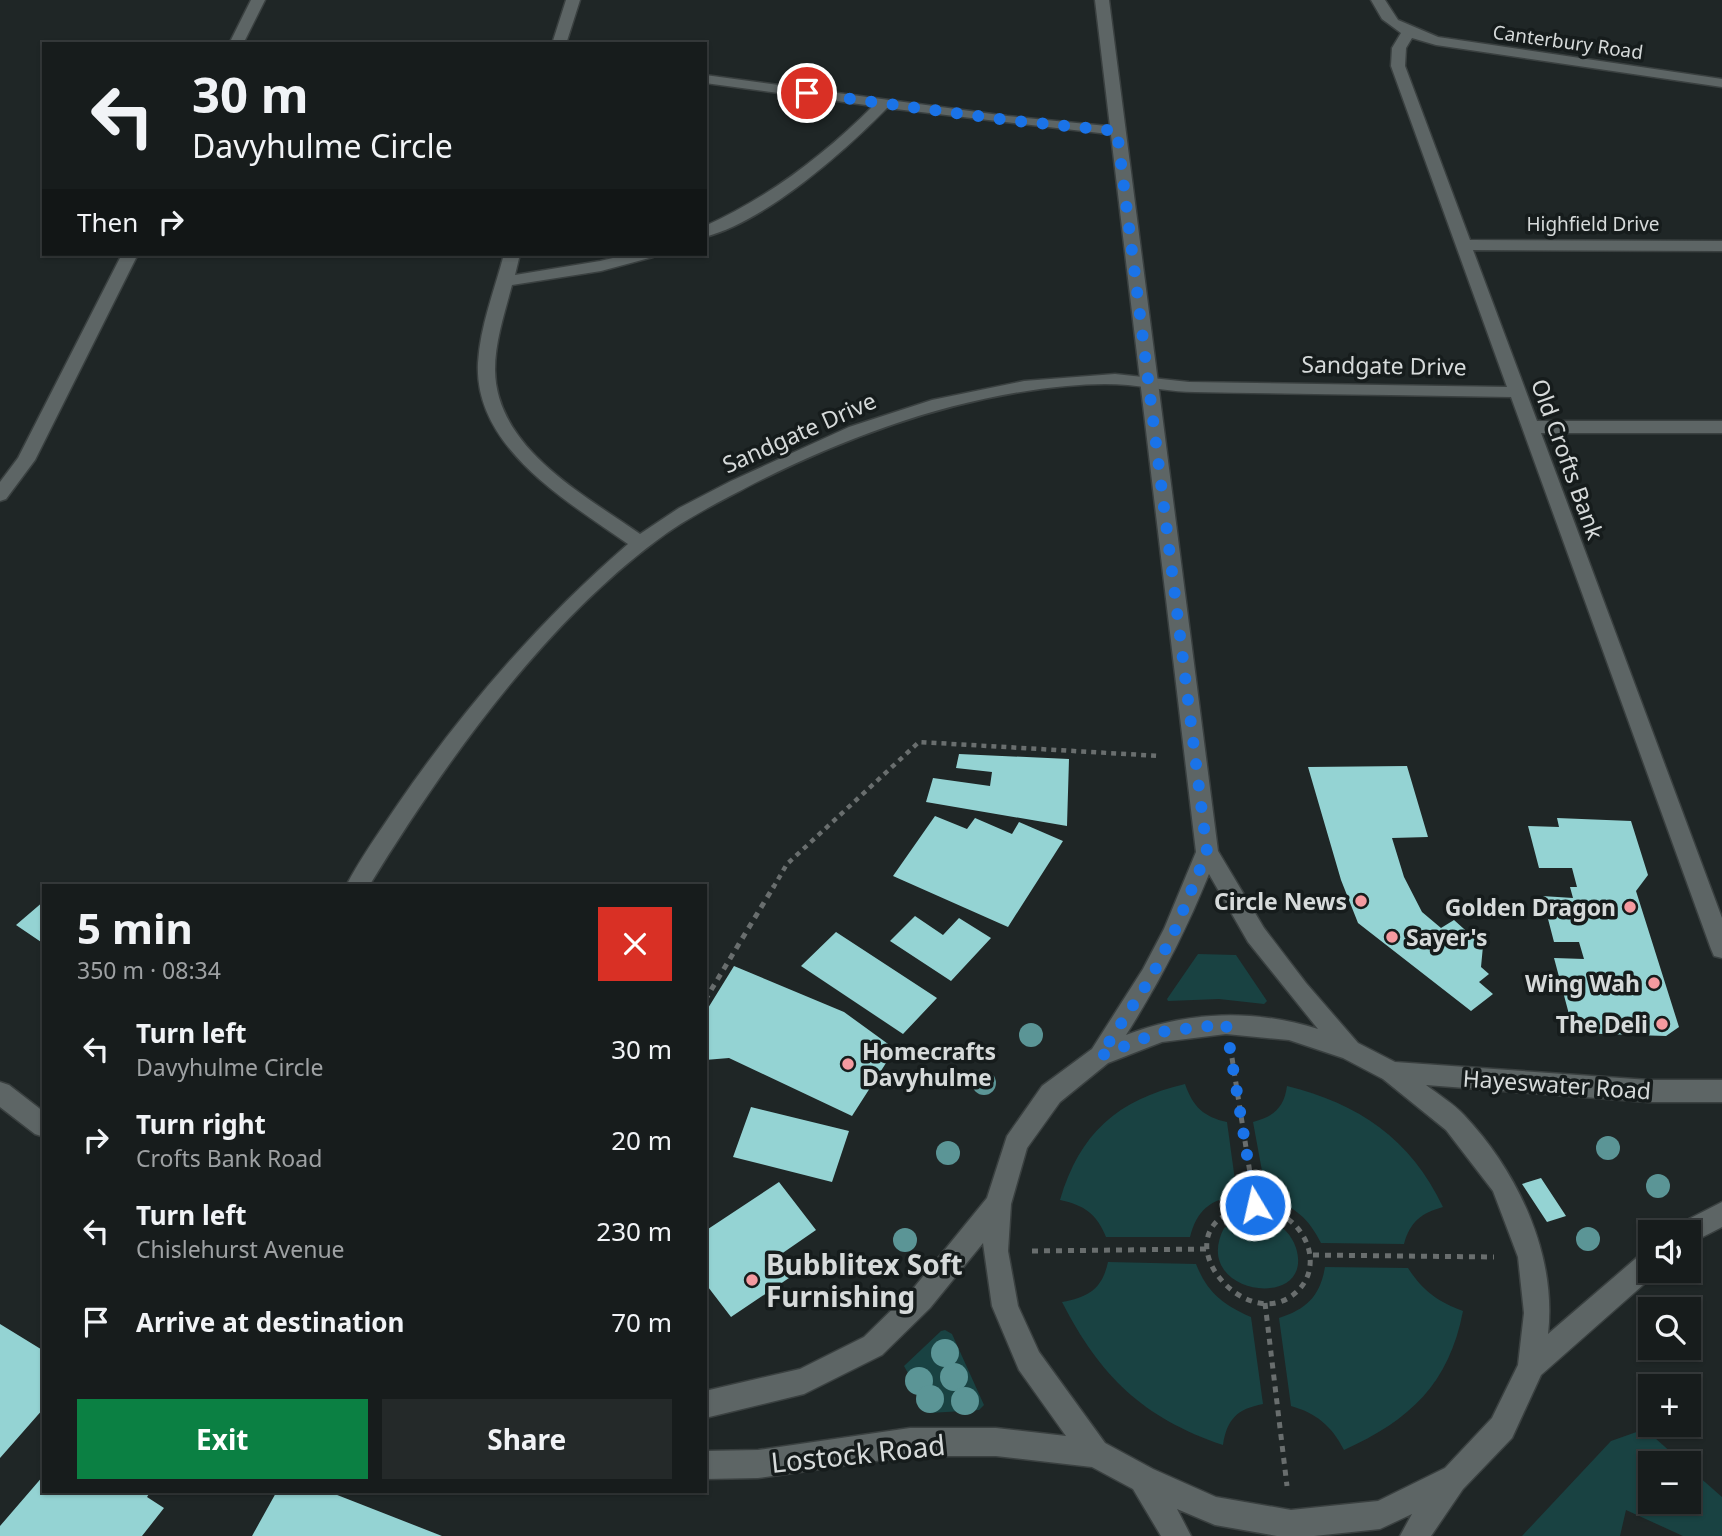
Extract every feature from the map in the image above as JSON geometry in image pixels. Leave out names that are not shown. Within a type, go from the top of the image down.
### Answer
[{"type":"street","points":[[237,42],[258,0]]},
{"type":"street","points":[[560,42],[573,0]]},
{"type":"street","points":[[1102,0],[1207,852],[1256,935],[1298,990],[1350,1050]]},
{"type":"street","points":[[1378,0],[1387,18],[1409,32]]},
{"type":"street","name":"Canterbury Road","points":[[1409,32],[1457,46],[1722,83]]},
{"type":"street","name":"Old Crofts Bank","points":[[1409,32],[1399,48],[1398,66],[1722,949]]},
{"type":"street","points":[[707,79],[1117,131]]},
{"type":"street","points":[[707,231],[764,204],[807,175],[884,103]]},
{"type":"street","name":"Highfield Drive","points":[[1463,244],[1722,246]]},
{"type":"street","points":[[0,495],[26,460],[129,256]]},
{"type":"street","points":[[512,256],[487,358],[489,396],[499,422],[520,448],[556,481],[640,543]]},
{"type":"street","points":[[506,281],[601,266],[639,256]]},
{"type":"street","name":"Sandgate Drive","points":[[358,884],[412,800],[473,720],[531,650],[589,589],[640,543],[706,501],[819,446],[887,419],[1007,390],[1065,381],[1119,379],[1182,386],[1517,392]]},
{"type":"street","points":[[1531,427],[1722,427]]},
{"type":"street","points":[[1100,1056],[1152,976],[1175,930],[1207,852]]},
{"type":"street","points":[[1414,1536],[1455,1478],[1502,1428],[1531,1366],[1537,1312],[1531,1257],[1503,1185],[1455,1122],[1392,1072],[1350,1050],[1289,1030],[1226,1024],[1160,1032],[1100,1056],[1051,1094],[1016,1144],[998,1203],[995,1251],[1005,1306],[1029,1362],[1095,1453],[1143,1479],[1215,1511],[1291,1524],[1380,1515],[1455,1478]]},
{"type":"street","name":"Hayeswater Road","points":[[1392,1072],[1648,1091],[1722,1091]]},
{"type":"street","points":[[0,1093],[42,1124]]},
{"type":"street","points":[[707,1405],[804,1381],[873,1346],[921,1298],[998,1203]]},
{"type":"street","points":[[1701,1225],[1722,1214]]},
{"type":"street","points":[[1531,1366],[1638,1274]]},
{"type":"street","name":"Lostock Road","points":[[707,1465],[758,1464],[911,1442],[996,1442],[1095,1453]]},
{"type":"street","points":[[1143,1479],[1177,1536]]},
{"type":"path","points":[[707,997],[787,864],[919,742],[1196,758]]},
{"type":"path","points":[[1226,1024],[1255,1205]]},
{"type":"path","points":[[1255,1205],[1286,1216],[1308,1241],[1313,1255],[1312,1270],[1306,1284],[1295,1295],[1281,1301],[1265,1303],[1231,1292],[1218,1279],[1210,1265],[1206,1249],[1208,1234],[1214,1222],[1226,1212],[1255,1205]]},
{"type":"path","points":[[995,1251],[1206,1249]]},
{"type":"path","points":[[1313,1255],[1531,1257]]},
{"type":"path","points":[[1265,1303],[1291,1524]]},
{"type":"shaded area","points":[[1198,954],[1236,955],[1267,1001],[1264,1004],[1219,999],[1168,1001]]},
{"type":"shaded area","points":[[1185,1084],[1200,1110],[1227,1122],[1237,1195],[1219,1200],[1206,1208],[1196,1220],[1190,1237],[1106,1237],[1089,1212],[1060,1200],[1078,1156],[1104,1123],[1121,1110],[1140,1099]]},
{"type":"shaded area","points":[[1287,1086],[1337,1103],[1380,1127],[1415,1162],[1443,1207],[1428,1212],[1413,1224],[1404,1244],[1321,1243],[1311,1226],[1299,1214],[1267,1198],[1253,1122],[1277,1110]]},
{"type":"shaded area","points":[[1256,1216],[1280,1226],[1290,1236],[1296,1248],[1297,1268],[1288,1281],[1273,1288],[1254,1288],[1237,1281],[1223,1269],[1218,1251],[1224,1228],[1243,1217]]},
{"type":"shaded area","points":[[1108,1262],[1196,1264],[1205,1282],[1217,1296],[1232,1308],[1251,1317],[1263,1404],[1246,1409],[1235,1417],[1227,1428],[1223,1445],[1169,1422],[1147,1407],[1109,1373],[1092,1352],[1062,1302],[1093,1290],[1102,1279]]},
{"type":"shaded area","points":[[1325,1267],[1408,1268],[1431,1294],[1463,1311],[1448,1359],[1423,1397],[1388,1426],[1344,1450],[1322,1422],[1308,1412],[1291,1406],[1279,1318],[1305,1306],[1311,1300],[1320,1286]]},
{"type":"shaded area","points":[[945,1330],[952,1334],[984,1405],[979,1410],[930,1413],[904,1366]]},
{"type":"shaded area","points":[[1638,1431],[1638,1437],[1654,1437],[1670,1451],[1638,1451],[1638,1514],[1701,1514],[1701,1479],[1722,1497],[1722,1536],[1683,1536],[1626,1510],[1620,1536],[1522,1536],[1611,1441]]},
{"type":"building","points":[[959,754],[1069,759],[1067,826],[926,802],[933,778],[990,786],[992,772],[956,768]]},
{"type":"building","points":[[1407,766],[1428,837],[1392,838],[1404,877],[1422,912],[1441,928],[1454,920],[1483,946],[1481,967],[1489,974],[1479,982],[1493,994],[1471,1011],[1358,923],[1341,880],[1308,767]]},
{"type":"building","points":[[935,816],[967,829],[975,818],[1012,834],[1019,822],[1063,841],[1008,927],[893,876]]},
{"type":"building","points":[[1557,818],[1631,821],[1648,875],[1636,891],[1679,1027],[1666,1036],[1574,1033],[1554,958],[1584,959],[1579,942],[1554,942],[1542,896],[1573,898],[1570,887],[1577,887],[1572,868],[1539,868],[1528,826],[1559,827]]},
{"type":"building","points":[[42,903],[42,943],[16,925]]},
{"type":"building","points":[[915,916],[943,935],[959,918],[991,938],[951,981],[890,941]]},
{"type":"building","points":[[836,932],[937,998],[903,1034],[801,966]]},
{"type":"building","points":[[734,966],[844,1012],[895,1049],[852,1116],[729,1058],[707,1060],[707,1010]]},
{"type":"building","points":[[751,1107],[849,1131],[832,1182],[733,1157]]},
{"type":"building","points":[[1541,1178],[1566,1216],[1547,1222],[1522,1184]]},
{"type":"building","points":[[779,1182],[816,1230],[774,1259],[789,1278],[731,1317],[707,1286],[707,1230]]},
{"type":"building","points":[[0,1324],[42,1350],[42,1410],[0,1458]]},
{"type":"building","points":[[42,1477],[42,1493],[150,1493],[147,1497],[164,1508],[142,1536],[0,1536],[0,1526]]},
{"type":"building","points":[[276,1493],[332,1493],[442,1536],[252,1536]]},
{"type":"place","name":"Circle News","points":[[1361,901]]},
{"type":"place","name":"Golden Dragon","points":[[1630,907]]},
{"type":"place","name":"Sayer's","points":[[1392,937]]},
{"type":"place","name":"Wing Wah","points":[[1654,983]]},
{"type":"place","name":"The Deli","points":[[1662,1024]]},
{"type":"place","name":"Homecrafts Davyhulme","points":[[848,1064]]},
{"type":"place","name":"Bubblitex Soft Furnishing","points":[[752,1280]]},
{"type":"route","points":[[807,93],[1007,120],[1117,131],[1207,852],[1175,930],[1152,976],[1100,1056],[1160,1032],[1226,1024],[1255,1205]]}]
